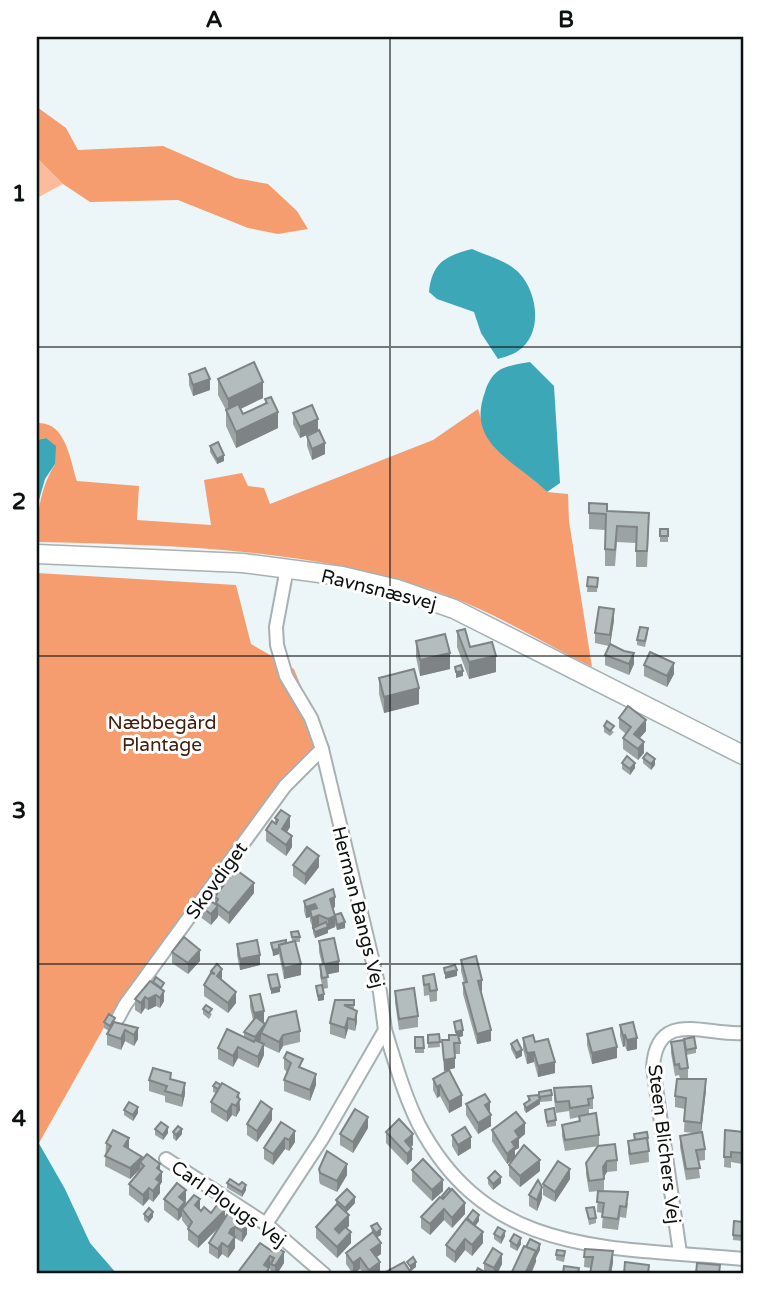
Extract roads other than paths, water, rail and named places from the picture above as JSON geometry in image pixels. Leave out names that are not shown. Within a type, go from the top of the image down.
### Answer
[{"type":"main road","name":"Ravnsnæsvej","points":[[37,554],[243,563],[364,581],[454,609],[743,755]]},
{"type":"main road","name":"Ravnsnæsvej","points":[[692,730],[743,763]]},
{"type":"street","name":"Herman Bangs Vej","points":[[287,568],[276,627],[277,645],[286,676],[311,718],[322,749],[380,992],[385,1030],[419,1125],[459,1183],[478,1201],[501,1216],[538,1233],[575,1242],[743,1259]]},
{"type":"street","name":"Skovdiget","points":[[118,1018],[285,786],[322,749]]},
{"type":"street","name":"Steen Blichers Vej","points":[[680,1253],[653,1067],[654,1051],[670,1032],[685,1028],[743,1033]]},
{"type":"street","points":[[266,1224],[322,1139],[385,1030]]},
{"type":"street","name":"Carl Plougs Vej","points":[[166,1158],[266,1224],[324,1274]]},
{"type":"water","points":[[472,249],[515,269],[526,282],[534,303],[534,324],[526,344],[516,352],[498,359],[481,333],[474,312],[437,299],[429,292],[433,274],[442,262]]},
{"type":"water","points":[[530,362],[554,386],[560,483],[547,492],[497,450],[482,426],[481,410],[492,377],[507,367]]},
{"type":"water","points":[[46,438],[56,446],[55,464],[45,479],[37,507],[37,440]]},
{"type":"water","points":[[37,1140],[65,1189],[90,1243],[117,1274],[37,1274]]},
{"type":"park label","name":"Næbbegård Plantage","points":[[162,733]]}]
